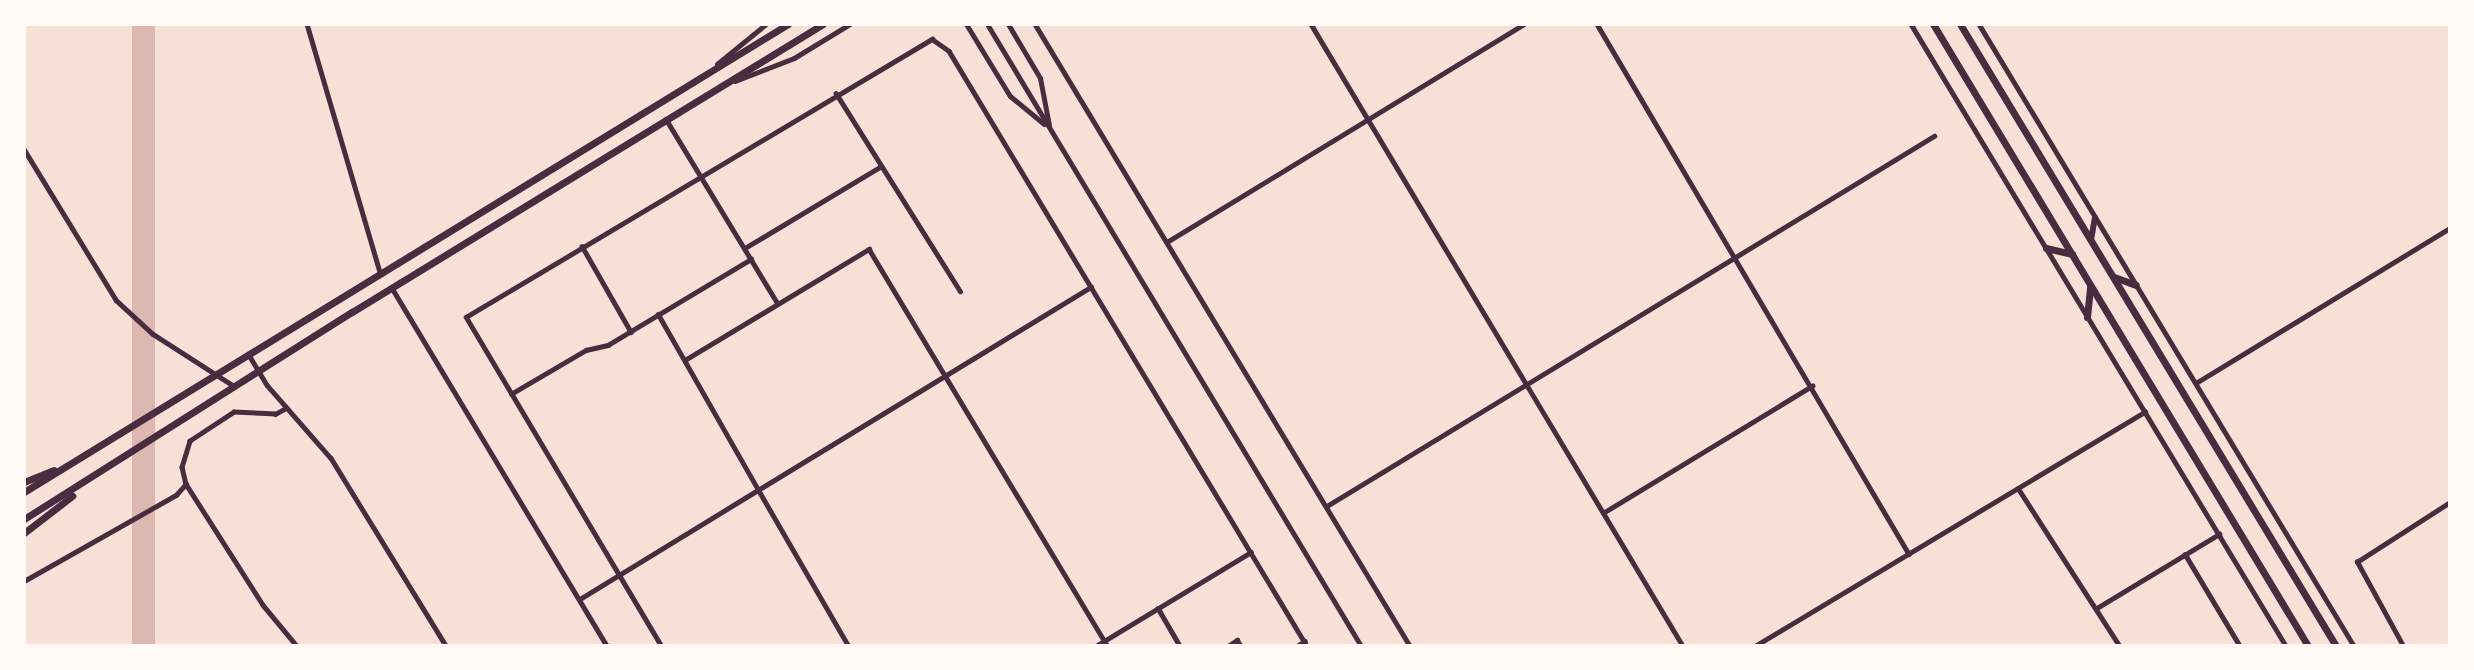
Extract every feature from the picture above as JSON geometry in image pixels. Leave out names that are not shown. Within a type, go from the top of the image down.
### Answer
[{"type":"main road","points":[[24,492],[788,24]]},
{"type":"main road","points":[[24,533],[95,479],[234,386],[823,24]]},
{"type":"main road","points":[[1933,24],[2308,646]]},
{"type":"main road","points":[[1960,24],[2336,646]]},
{"type":"main road","points":[[2091,240],[2095,217]]},
{"type":"main road","points":[[2046,248],[2072,254]]},
{"type":"main road","points":[[2113,276],[2136,285]]},
{"type":"main road","points":[[2087,317],[2090,285]]},
{"type":"main road","points":[[24,482],[74,462]]},
{"type":"main road","points":[[24,519],[95,479]]},
{"type":"street","points":[[307,24],[380,272]]},
{"type":"street","points":[[706,73],[765,24]]},
{"type":"street","points":[[716,89],[794,58],[849,24]]},
{"type":"street","points":[[966,24],[1010,96],[1049,128]]},
{"type":"street","points":[[987,24],[1361,646]]},
{"type":"street","points":[[1008,24],[1040,78],[1049,128]]},
{"type":"street","points":[[1035,24],[1410,646]]},
{"type":"street","points":[[1311,24],[1683,646]]},
{"type":"street","points":[[1167,242],[1524,24]]},
{"type":"street","points":[[1597,24],[1812,385],[1909,554]]},
{"type":"street","points":[[1911,24],[2287,646]]},
{"type":"street","points":[[1979,24],[2354,646]]},
{"type":"street","points":[[661,646],[466,317],[923,41],[935,40],[943,44],[1306,643],[1297,646]]},
{"type":"street","points":[[836,93],[960,292]]},
{"type":"street","points":[[666,119],[778,304]]},
{"type":"street","points":[[1327,506],[1934,136]]},
{"type":"street","points":[[24,149],[116,300],[153,334],[219,373],[234,386]]},
{"type":"street","points":[[745,248],[880,167]]},
{"type":"street","points":[[2196,383],[2449,228]]},
{"type":"street","points":[[582,246],[631,332]]},
{"type":"street","points":[[685,360],[869,249],[1106,643]]},
{"type":"street","points":[[511,394],[586,349],[608,345],[751,259]]},
{"type":"street","points":[[579,599],[1091,287]]},
{"type":"street","points":[[391,288],[607,646]]},
{"type":"street","points":[[658,315],[848,646]]},
{"type":"street","points":[[249,355],[287,408],[343,477],[446,646]]},
{"type":"street","points":[[1604,513],[1812,385]]},
{"type":"street","points":[[287,408],[276,414],[240,410],[209,426],[190,441],[185,453],[186,484],[274,622],[296,646]]},
{"type":"street","points":[[1755,646],[2145,412]]},
{"type":"street","points":[[24,581],[176,495],[186,484]]},
{"type":"street","points":[[2018,488],[2120,646]]},
{"type":"street","points":[[2403,646],[2357,562],[2449,502]]},
{"type":"street","points":[[2097,608],[2219,534]]},
{"type":"street","points":[[1096,646],[1106,643],[1251,552]]},
{"type":"street","points":[[2185,554],[2240,646]]},
{"type":"street","points":[[1158,608],[1180,646]]},
{"type":"street","points":[[1228,646],[1237,640],[1241,646]]},
{"type":"shaded area","points":[[132,25],[155,25],[155,646],[132,646]]}]
